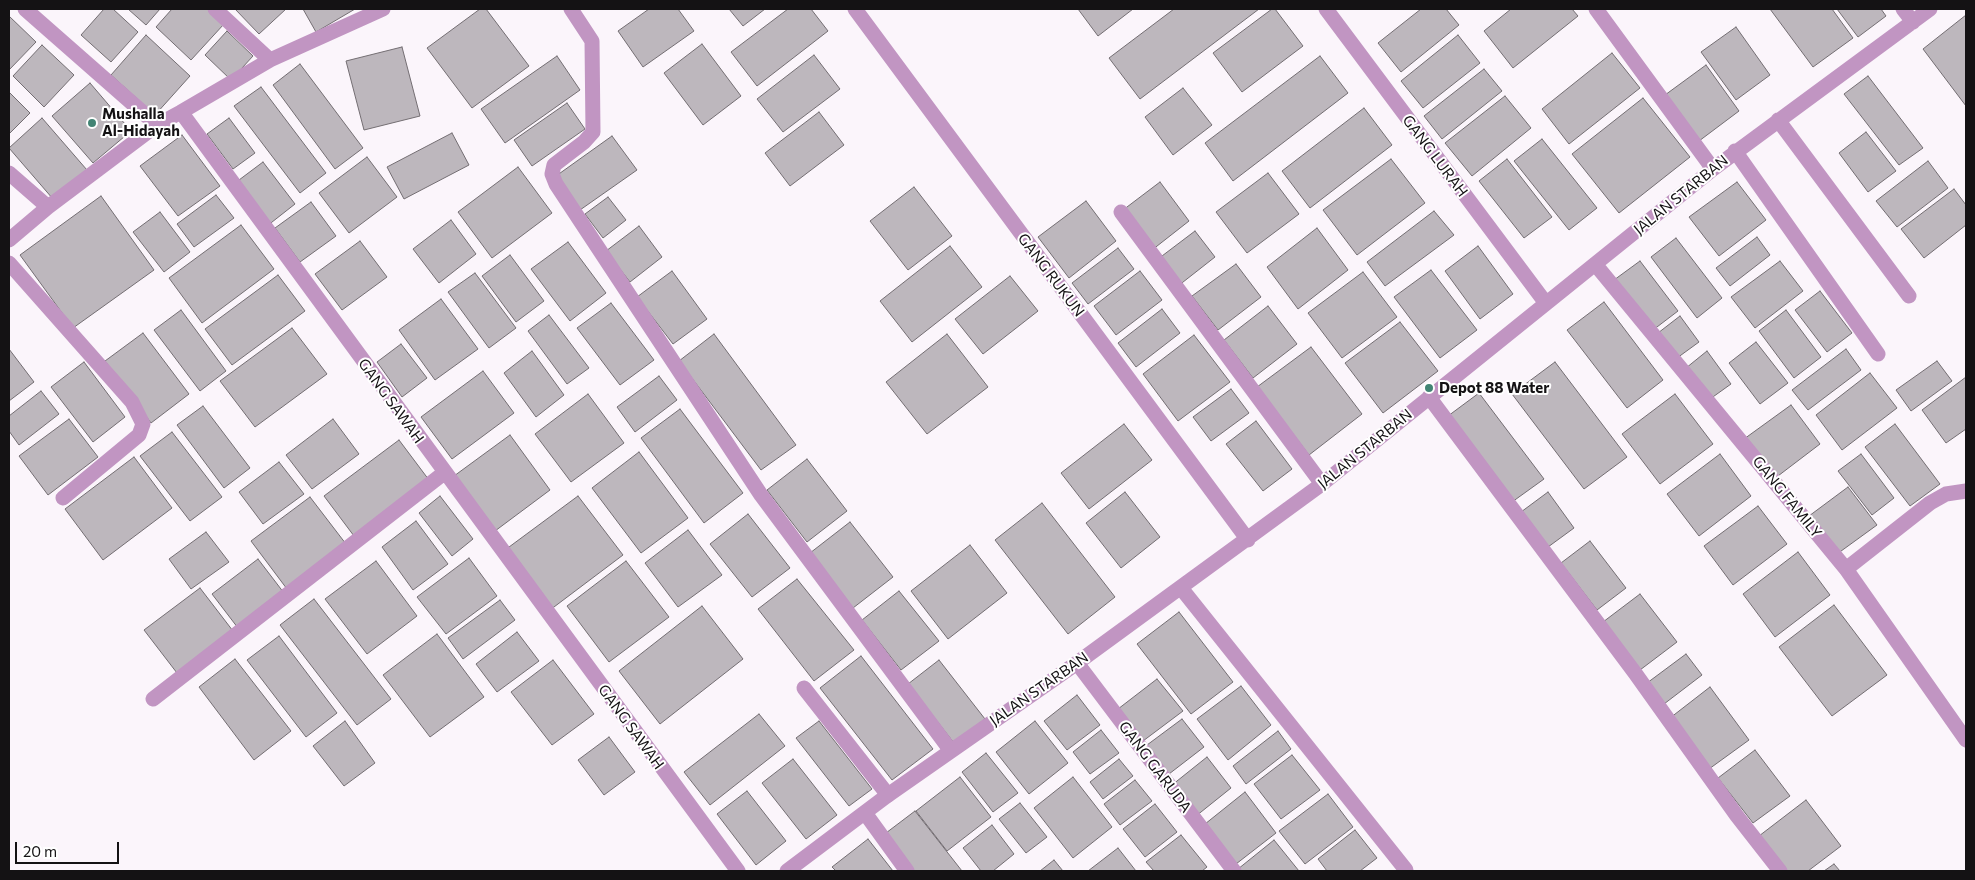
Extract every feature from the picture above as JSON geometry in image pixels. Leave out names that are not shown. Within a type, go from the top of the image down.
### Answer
[{"type":"street","points":[[25,9],[157,125]]},
{"type":"street","points":[[216,9],[270,60]]},
{"type":"street","points":[[9,240],[48,207],[157,125],[270,60],[383,9]]},
{"type":"street","points":[[571,9],[592,41],[593,132],[584,142],[554,165],[552,174],[556,184],[761,495],[952,750]]},
{"type":"street","name":"GANG RUKUN","points":[[855,9],[1248,540]]},
{"type":"street","name":"GANG LURAH","points":[[1326,9],[1545,302]]},
{"type":"street","points":[[1596,9],[1713,169]]},
{"type":"street","points":[[1903,9],[1913,22]]},
{"type":"street","name":"JALAN STARBAN","points":[[787,871],[888,795],[1077,663],[1248,540],[1322,484],[1545,302],[1713,169],[1930,9]]},
{"type":"street","name":"GANG SAWAH","points":[[181,112],[444,473],[738,871]]},
{"type":"street","points":[[1778,120],[1909,296]]},
{"type":"street","points":[[1735,152],[1878,354]]},
{"type":"street","points":[[9,173],[48,207]]},
{"type":"street","points":[[1121,212],[1322,484]]},
{"type":"street","points":[[9,263],[132,402],[143,424],[138,435],[63,498]]},
{"type":"street","name":"GANG FAMILY","points":[[1595,264],[1846,569],[1966,740]]},
{"type":"street","points":[[1429,397],[1635,673],[1737,816],[1780,871]]},
{"type":"street","points":[[153,698],[444,473]]},
{"type":"street","points":[[1846,569],[1930,503],[1946,494],[1966,491]]},
{"type":"street","points":[[1182,588],[1406,870]]},
{"type":"street","name":"GANG GARUDA","points":[[1077,663],[1234,871]]},
{"type":"street","points":[[804,688],[888,795]]},
{"type":"street","points":[[865,813],[907,871]]},
{"type":"building","points":[[104,9],[113,9],[138,32],[111,62],[81,35]]},
{"type":"building","points":[[128,9],[160,9],[146,25]]},
{"type":"building","points":[[172,9],[207,9],[224,24],[191,60],[156,27]]},
{"type":"building","points":[[235,9],[286,9],[259,34]]},
{"type":"building","points":[[303,9],[355,9],[316,32]]},
{"type":"building","points":[[480,9],[486,9],[529,66],[472,108],[427,48]]},
{"type":"building","points":[[649,9],[678,9],[694,31],[643,67],[618,31]]},
{"type":"building","points":[[729,9],[765,9],[743,26]]},
{"type":"building","points":[[788,9],[811,9],[828,31],[757,86],[731,52]]},
{"type":"building","points":[[1078,9],[1133,9],[1098,36]]},
{"type":"building","points":[[1174,9],[1259,9],[1140,99],[1109,58]]},
{"type":"building","points":[[1272,9],[1275,9],[1303,46],[1242,92],[1213,53]]},
{"type":"building","points":[[1421,9],[1446,9],[1459,25],[1401,72],[1378,43]]},
{"type":"building","points":[[1511,9],[1572,9],[1578,16],[1513,68],[1484,31]]},
{"type":"building","points":[[1770,9],[1832,9],[1853,38],[1813,67]]},
{"type":"building","points":[[1837,9],[1881,9],[1886,16],[1858,37]]},
{"type":"building","points":[[1966,15],[1966,106],[1923,49]]},
{"type":"building","points":[[9,16],[36,42],[9,70]]},
{"type":"building","points":[[1736,27],[1770,75],[1736,100],[1701,52]]},
{"type":"building","points":[[227,31],[253,56],[231,80],[205,55]]},
{"type":"building","points":[[146,35],[190,76],[155,115],[111,75]]},
{"type":"building","points":[[1458,35],[1480,63],[1423,108],[1401,81]]},
{"type":"building","points":[[702,44],[741,96],[703,125],[664,73]]},
{"type":"building","points":[[42,45],[74,75],[44,107],[13,76]]},
{"type":"building","points":[[402,47],[420,116],[364,130],[346,61]]},
{"type":"building","points":[[1612,53],[1640,88],[1569,144],[1542,109]]},
{"type":"building","points":[[814,55],[840,89],[783,132],[757,99]]},
{"type":"building","points":[[557,56],[580,90],[505,143],[481,109]]},
{"type":"building","points":[[1320,56],[1348,93],[1233,181],[1205,143]]},
{"type":"building","points":[[300,64],[363,148],[335,169],[273,85]]},
{"type":"building","points":[[1706,65],[1739,111],[1699,141],[1665,95]]},
{"type":"building","points":[[1484,69],[1502,91],[1442,139],[1424,116]]},
{"type":"building","points":[[1868,76],[1923,148],[1899,165],[1844,94]]},
{"type":"building","name":"Mushalla Al-Hidayah","points":[[90,83],[131,131],[93,163],[52,116]]},
{"type":"building","points":[[261,87],[326,173],[300,193],[234,106]]},
{"type":"building","points":[[1183,88],[1212,125],[1173,155],[1145,117]]},
{"type":"building","points":[[9,92],[30,113],[9,134]]},
{"type":"building","points":[[1505,96],[1531,128],[1472,176],[1445,143]]},
{"type":"building","points":[[1643,98],[1690,157],[1619,213],[1572,154]]},
{"type":"building","points":[[567,103],[585,129],[532,166],[514,140]]},
{"type":"building","points":[[1364,108],[1392,145],[1310,208],[1282,171]]},
{"type":"building","points":[[819,112],[844,145],[790,186],[765,153]]},
{"type":"building","points":[[42,118],[87,170],[53,199],[9,148]]},
{"type":"building","points":[[229,118],[255,153],[233,169],[207,134]]},
{"type":"building","points":[[1866,132],[1896,171],[1868,192],[1839,153]]},
{"type":"building","points":[[452,133],[469,165],[404,199],[387,167]]},
{"type":"building","points":[[182,135],[220,186],[178,216],[140,166]]},
{"type":"building","points":[[612,136],[637,170],[580,210],[556,176]]},
{"type":"building","points":[[1542,139],[1597,208],[1569,230],[1514,161]]},
{"type":"building","points":[[367,157],[397,197],[349,233],[319,193]]},
{"type":"building","points":[[1391,159],[1425,203],[1357,255],[1323,210]]},
{"type":"building","points":[[1507,159],[1552,217],[1524,238],[1479,181]]},
{"type":"building","points":[[1928,161],[1948,188],[1897,227],[1876,201]]},
{"type":"building","points":[[263,162],[295,204],[267,226],[235,183]]},
{"type":"building","points":[[518,167],[552,213],[492,258],[458,212]]},
{"type":"building","points":[[1268,173],[1299,214],[1247,253],[1216,212]]},
{"type":"building","points":[[1160,182],[1189,221],[1152,250],[1123,210]]},
{"type":"building","points":[[1737,182],[1766,220],[1719,256],[1689,217]]},
{"type":"building","points":[[914,187],[952,236],[908,270],[870,221]]},
{"type":"building","points":[[1954,189],[1966,205],[1966,225],[1924,258],[1901,229]]},
{"type":"building","points":[[216,195],[234,218],[194,247],[177,224]]},
{"type":"building","points":[[101,196],[154,270],[73,328],[20,255]]},
{"type":"building","points":[[608,197],[626,220],[603,238],[585,214]]},
{"type":"building","points":[[1086,201],[1116,241],[1069,278],[1038,237]]},
{"type":"building","points":[[311,202],[336,236],[300,262],[275,228]]},
{"type":"building","points":[[1434,211],[1454,235],[1385,286],[1367,262]]},
{"type":"building","points":[[160,212],[190,252],[164,272],[133,232]]},
{"type":"building","points":[[451,220],[476,254],[439,283],[413,249]]},
{"type":"building","points":[[241,225],[274,269],[202,323],[169,278]]},
{"type":"building","points":[[639,226],[662,257],[630,282],[606,251]]},
{"type":"building","points":[[1317,228],[1348,270],[1298,309],[1267,267]]},
{"type":"building","points":[[1195,231],[1215,257],[1178,286],[1158,259]]},
{"type":"building","points":[[1757,237],[1770,255],[1730,286],[1716,268]]},
{"type":"building","points":[[1676,238],[1722,298],[1697,318],[1651,257]]},
{"type":"building","points":[[360,241],[387,277],[342,310],[315,274]]},
{"type":"building","points":[[568,242],[606,293],[570,321],[531,269]]},
{"type":"building","points":[[950,246],[982,287],[912,342],[880,301]]},
{"type":"building","points":[[1478,246],[1513,294],[1480,319],[1445,271]]},
{"type":"building","points":[[1118,248],[1134,269],[1088,304],[1072,283]]},
{"type":"building","points":[[510,255],[544,301],[516,322],[482,276]]},
{"type":"building","points":[[1640,261],[1678,311],[1653,330],[1614,280]]},
{"type":"building","points":[[1780,261],[1803,291],[1755,328],[1731,297]]},
{"type":"building","points":[[1236,264],[1261,297],[1218,330],[1192,296]]},
{"type":"building","points":[[1431,270],[1477,330],[1440,358],[1394,297]]},
{"type":"building","points":[[672,271],[707,319],[673,344],[637,297]]},
{"type":"building","points":[[1140,271],[1162,300],[1116,335],[1094,306]]},
{"type":"building","points":[[1363,272],[1397,317],[1342,358],[1308,313]]},
{"type":"building","points":[[475,273],[516,328],[489,348],[448,292]]},
{"type":"building","points":[[278,275],[305,311],[232,365],[205,329]]},
{"type":"building","points":[[1010,276],[1038,311],[983,354],[955,319]]},
{"type":"building","points":[[1820,291],[1852,333],[1827,352],[1795,310]]},
{"type":"building","points":[[441,299],[478,349],[435,380],[399,330]]},
{"type":"building","points":[[1604,302],[1663,380],[1627,408],[1567,330]]},
{"type":"building","points":[[611,303],[654,360],[620,385],[577,328]]},
{"type":"building","points":[[1268,306],[1297,344],[1253,378],[1224,340]]},
{"type":"building","points":[[1162,309],[1180,333],[1136,367],[1118,343]]},
{"type":"building","points":[[181,310],[226,371],[200,391],[154,330]]},
{"type":"building","points":[[1786,310],[1821,357],[1794,378],[1759,331]]},
{"type":"building","points":[[549,315],[589,368],[567,384],[528,331]]},
{"type":"building","points":[[1680,316],[1699,342],[1677,358],[1658,333]]},
{"type":"building","points":[[1400,322],[1438,371],[1383,413],[1345,363]]},
{"type":"building","points":[[292,328],[327,374],[255,427],[220,381]]},
{"type":"building","points":[[143,333],[189,394],[151,423],[105,361]]},
{"type":"building","points":[[714,334],[796,445],[761,470],[679,361]]},
{"type":"building","points":[[947,334],[988,387],[927,434],[886,382]]},
{"type":"building","points":[[1194,335],[1230,382],[1178,421],[1143,374]]},
{"type":"building","points":[[1756,342],[1788,383],[1760,404],[1729,363]]},
{"type":"building","points":[[401,344],[427,378],[402,397],[377,362]]},
{"type":"building","points":[[1311,347],[1362,414],[1309,455],[1257,387]]},
{"type":"building","points":[[9,349],[34,382],[9,401]]},
{"type":"building","points":[[1846,349],[1861,370],[1808,410],[1792,390]]},
{"type":"building","points":[[532,351],[564,395],[536,417],[504,373]]},
{"type":"building","points":[[1707,351],[1731,384],[1710,399],[1686,368]]},
{"type":"building","points":[[1937,361],[1952,381],[1911,411],[1896,390]]},
{"type":"building","points":[[84,362],[125,417],[93,442],[51,387]]},
{"type":"building","points":[[1555,362],[1627,457],[1584,489],[1512,394]]},
{"type":"building","points":[[483,371],[514,413],[452,459],[421,417]]},
{"type":"building","points":[[1870,373],[1897,408],[1842,450],[1816,415]]},
{"type":"building","points":[[659,376],[677,400],[635,432],[617,407]]},
{"type":"building","points":[[1966,377],[1966,429],[1946,443],[1922,410]]},
{"type":"building","points":[[1231,389],[1249,413],[1211,441],[1193,417]]},
{"type":"building","points":[[41,391],[59,414],[19,445],[9,431],[9,416]]},
{"type":"building","points":[[1479,393],[1544,479],[1512,502],[1448,416]]},
{"type":"building","points":[[588,394],[624,443],[571,482],[535,434]]},
{"type":"building","points":[[1675,394],[1713,444],[1660,484],[1622,434]]},
{"type":"building","points":[[1791,405],[1820,444],[1774,479],[1744,439]]},
{"type":"building","points":[[203,406],[250,468],[224,488],[177,425]]},
{"type":"building","points":[[680,409],[743,493],[704,523],[641,438]]},
{"type":"building","points":[[69,419],[98,457],[48,495],[19,456]]},
{"type":"building","points":[[333,419],[359,454],[312,489],[286,455]]},
{"type":"building","points":[[1256,421],[1292,469],[1263,491],[1226,444]]},
{"type":"building","points":[[1124,424],[1152,460],[1089,509],[1061,473]]},
{"type":"building","points":[[1895,424],[1940,484],[1910,506],[1865,447]]},
{"type":"building","points":[[172,432],[222,497],[190,521],[140,456]]},
{"type":"building","points":[[510,435],[550,490],[495,531],[454,476]]},
{"type":"building","points":[[399,440],[429,480],[354,536],[324,496]]},
{"type":"building","points":[[639,452],[688,518],[641,553],[592,488]]},
{"type":"building","points":[[1720,454],[1751,496],[1699,536],[1667,494]]},
{"type":"building","points":[[1861,454],[1894,498],[1872,515],[1838,471]]},
{"type":"building","points":[[134,457],[172,508],[103,560],[65,509]]},
{"type":"building","points":[[807,459],[847,511],[807,542],[767,490]]},
{"type":"building","points":[[279,462],[304,494],[263,524],[239,492]]},
{"type":"building","points":[[1848,487],[1877,525],[1837,554],[1809,516]]},
{"type":"building","points":[[1125,492],[1160,537],[1121,568],[1086,523]]},
{"type":"building","points":[[1548,492],[1574,528],[1548,547],[1521,512]]},
{"type":"building","points":[[440,496],[473,539],[452,556],[419,513]]},
{"type":"building","points":[[578,496],[623,555],[550,610],[505,550]]},
{"type":"building","points":[[310,497],[346,544],[287,589],[251,541]]},
{"type":"building","points":[[1042,503],[1115,597],[1068,634],[995,540]]},
{"type":"building","points":[[1758,506],[1787,544],[1733,585],[1704,546]]},
{"type":"building","points":[[748,514],[790,568],[752,597],[710,544]]},
{"type":"building","points":[[416,521],[448,564],[413,590],[382,547]]},
{"type":"building","points":[[850,522],[893,577],[853,608],[810,553]]},
{"type":"building","points":[[688,530],[722,575],[678,607],[645,563]]},
{"type":"building","points":[[206,532],[229,562],[191,589],[169,559]]},
{"type":"building","points":[[1590,541],[1626,588],[1597,610],[1561,563]]},
{"type":"building","points":[[970,545],[1007,593],[948,639],[911,591]]},
{"type":"building","points":[[1798,552],[1830,595],[1775,637],[1743,594]]},
{"type":"building","points":[[469,558],[497,596],[446,634],[417,597]]},
{"type":"building","points":[[258,559],[284,593],[238,628],[212,594]]},
{"type":"building","points":[[376,561],[417,616],[367,654],[325,599]]},
{"type":"building","points":[[626,561],[669,617],[609,662],[567,606]]},
{"type":"building","points":[[797,579],[854,650],[814,681],[758,609]]},
{"type":"building","points":[[200,588],[233,631],[177,673],[144,630]]},
{"type":"building","points":[[899,591],[939,641],[901,670],[862,620]]},
{"type":"building","points":[[1640,594],[1677,642],[1640,670],[1603,622]]},
{"type":"building","points":[[314,599],[391,699],[357,725],[280,625]]},
{"type":"building","points":[[500,600],[515,620],[463,659],[448,638]]},
{"type":"building","points":[[1834,605],[1887,675],[1832,716],[1779,647]]},
{"type":"building","points":[[702,606],[743,659],[660,724],[619,671]]},
{"type":"building","points":[[1179,612],[1233,682],[1191,714],[1137,644]]},
{"type":"building","points":[[517,632],[539,661],[497,692],[476,664]]},
{"type":"building","points":[[437,634],[484,697],[430,737],[383,675]]},
{"type":"building","points":[[279,636],[337,713],[306,737],[247,660]]},
{"type":"building","points":[[1686,654],[1702,675],[1664,704],[1647,683]]},
{"type":"building","points":[[861,656],[933,749],[892,780],[820,688]]},
{"type":"building","points":[[235,659],[291,731],[254,760],[199,687]]},
{"type":"building","points":[[553,660],[594,714],[552,745],[511,692]]},
{"type":"building","points":[[939,660],[985,719],[954,743],[908,684]]},
{"type":"building","points":[[1157,679],[1183,711],[1143,741],[1118,709]]},
{"type":"building","points":[[1241,686],[1271,725],[1228,760],[1197,719]]},
{"type":"building","points":[[1710,687],[1749,740],[1709,769],[1670,718]]},
{"type":"building","points":[[1077,695],[1100,725],[1067,750],[1044,721]]},
{"type":"building","points":[[759,714],[785,746],[710,805],[684,772]]},
{"type":"building","points":[[1182,719],[1204,747],[1169,774],[1147,745]]},
{"type":"building","points":[[345,721],[375,763],[344,786],[313,746]]},
{"type":"building","points":[[819,721],[872,789],[849,806],[796,738]]},
{"type":"building","points":[[1035,721],[1068,763],[1029,794],[996,752]]},
{"type":"building","points":[[1101,730],[1119,753],[1090,774],[1073,752]]},
{"type":"building","points":[[1278,731],[1291,749],[1246,784],[1233,766]]},
{"type":"building","points":[[609,737],[635,772],[604,795],[578,760]]},
{"type":"building","points":[[1755,750],[1790,796],[1753,823],[1718,778]]},
{"type":"building","points":[[986,753],[1018,793],[993,812],[962,772]]},
{"type":"building","points":[[1292,755],[1320,790],[1281,819],[1254,784]]},
{"type":"building","points":[[1207,757],[1231,788],[1196,816],[1172,785]]},
{"type":"building","points":[[793,759],[837,815],[806,839],[762,783]]},
{"type":"building","points":[[1119,759],[1133,776],[1103,799],[1090,782]]},
{"type":"building","points":[[960,777],[991,817],[947,851],[916,811]]},
{"type":"building","points":[[1073,777],[1112,827],[1073,858],[1034,808]]},
{"type":"building","points":[[1135,780],[1152,801],[1120,825],[1104,804]]},
{"type":"building","points":[[747,791],[786,841],[756,865],[717,814]]},
{"type":"building","points":[[1245,792],[1276,833],[1236,864],[1205,824]]},
{"type":"building","points":[[1328,794],[1353,827],[1305,864],[1279,831]]},
{"type":"building","points":[[1806,800],[1841,846],[1808,871],[1785,871],[1759,836]]},
{"type":"building","points":[[1020,803],[1047,837],[1026,853],[999,819]]},
{"type":"building","points":[[1155,804],[1177,832],[1145,857],[1123,829]]},
{"type":"building","points":[[915,811],[962,871],[909,871],[882,836]]},
{"type":"building","points":[[992,825],[1014,854],[993,871],[981,871],[963,848]]},
{"type":"building","points":[[1355,830],[1377,858],[1360,871],[1327,871],[1318,859]]},
{"type":"building","points":[[1181,835],[1207,867],[1202,871],[1154,871],[1146,862]]},
{"type":"building","points":[[868,839],[893,871],[836,871],[832,867]]},
{"type":"building","points":[[1274,840],[1299,871],[1240,871],[1238,869]]},
{"type":"building","points":[[1118,848],[1136,871],[1088,871]]},
{"type":"building","points":[[1054,860],[1063,871],[1040,871]]},
{"type":"building","points":[[1834,864],[1840,871],[1824,871]]},
{"type":"place","name":"Mushalla Al-Hidayah","points":[[92,123]]},
{"type":"place","name":"Depot 88 Water","points":[[1429,388]]}]
